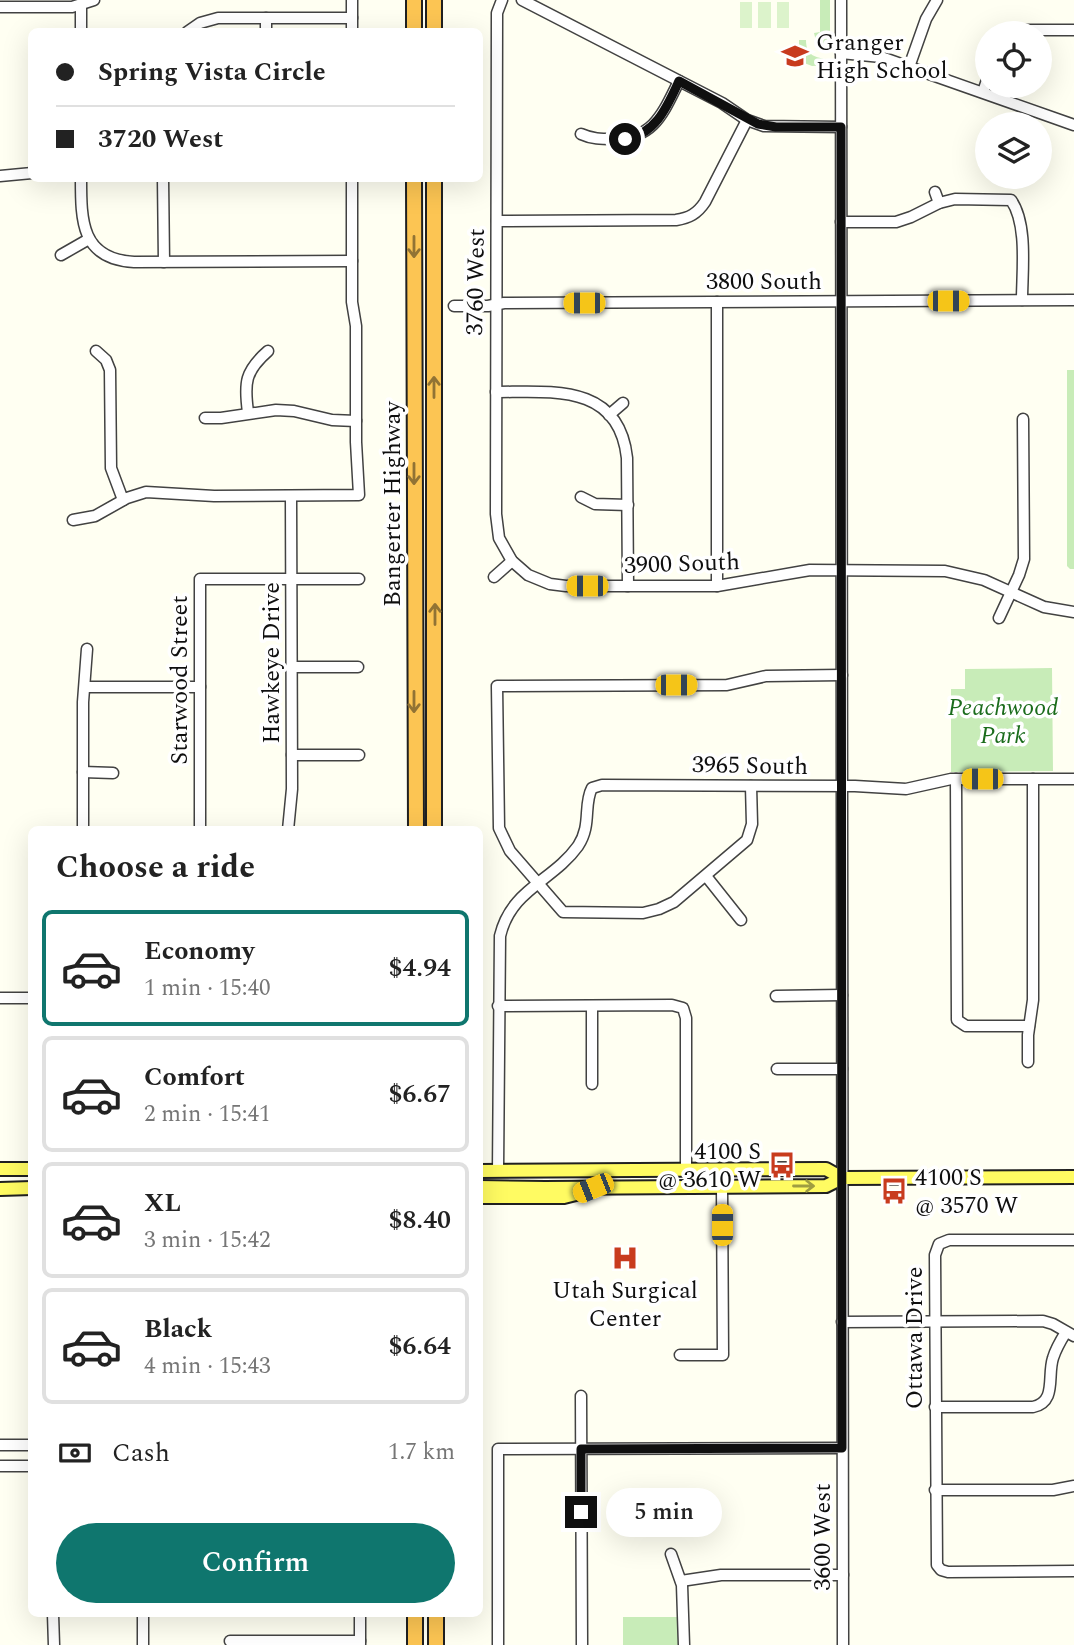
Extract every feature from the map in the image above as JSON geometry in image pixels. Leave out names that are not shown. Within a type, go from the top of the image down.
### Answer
[{"type":"highway","points":[[414,0],[414,28]]},
{"type":"highway","points":[[433,0],[434,28]]},
{"type":"highway","name":"Bangerter Highway","points":[[414,182],[416,826]]},
{"type":"highway","name":"Bangerter Highway","points":[[434,182],[434,826]]},
{"type":"highway","points":[[417,808],[424,826]]},
{"type":"highway","points":[[415,1617],[415,1645]]},
{"type":"highway","points":[[436,1617],[436,1645]]},
{"type":"main road","points":[[0,1169],[28,1169]]},
{"type":"main road","points":[[483,1197],[564,1197],[613,1179],[718,1178],[745,1170]]},
{"type":"main road","points":[[483,1171],[826,1170],[842,1178]]},
{"type":"main road","points":[[483,1187],[826,1186],[842,1178],[1074,1177]]},
{"type":"main road","points":[[0,1189],[28,1188]]},
{"type":"street","points":[[0,7],[81,5],[94,0]]},
{"type":"street","points":[[352,0],[352,28]]},
{"type":"street","name":"3760 West","points":[[502,0],[497,13],[496,522],[502,546],[512,561]]},
{"type":"street","points":[[522,0],[722,103],[747,120],[770,127],[841,127]]},
{"type":"street","name":"3600 West","points":[[841,0],[843,1645]]},
{"type":"street","points":[[909,67],[926,19],[937,0]]},
{"type":"street","points":[[81,5],[81,28]]},
{"type":"street","points":[[266,18],[266,28]]},
{"type":"street","points":[[192,28],[212,19],[352,18]]},
{"type":"street","points":[[1052,30],[1074,30]]},
{"type":"street","points":[[841,53],[874,55],[975,89]]},
{"type":"street","points":[[581,134],[598,139],[625,139],[640,135],[661,117],[679,81]]},
{"type":"street","points":[[1000,98],[1074,125]]},
{"type":"street","points":[[497,221],[676,220],[689,217],[705,202],[747,120]]},
{"type":"street","points":[[0,176],[28,173]]},
{"type":"street","points":[[81,182],[82,222],[89,239],[101,252],[117,260],[352,261]]},
{"type":"street","points":[[163,182],[164,262]]},
{"type":"street","points":[[73,520],[102,514],[123,500],[141,493],[202,496],[359,495],[356,332],[352,302],[352,182]]},
{"type":"street","points":[[934,192],[939,202]]},
{"type":"street","points":[[841,222],[904,220],[939,202],[960,199],[1011,200],[1017,210],[1021,230],[1021,300]]},
{"type":"street","points":[[61,255],[89,239]]},
{"type":"street","name":"3800 South","points":[[454,306],[1074,300]]},
{"type":"street","points":[[717,302],[717,586]]},
{"type":"street","points":[[96,351],[106,359],[110,370],[111,468],[123,500]]},
{"type":"street","points":[[248,412],[246,390],[249,373],[268,351]]},
{"type":"street","points":[[496,391],[572,393],[596,403],[619,428],[627,450],[628,586]]},
{"type":"street","points":[[609,415],[623,403]]},
{"type":"street","points":[[205,418],[285,410],[332,420],[356,421]]},
{"type":"street","points":[[999,618],[1021,570],[1024,555],[1023,419]]},
{"type":"street","name":"Hawkeye Drive","points":[[288,826],[292,798],[291,496]]},
{"type":"street","points":[[581,496],[595,504],[628,505]]},
{"type":"street","points":[[494,576],[512,561]]},
{"type":"street","name":"3900 South","points":[[512,561],[528,575],[550,584],[628,586],[734,585],[797,571],[954,572],[984,580],[1044,607],[1074,612]]},
{"type":"street","name":"Starwood Street","points":[[200,826],[200,579],[291,579]]},
{"type":"street","points":[[291,579],[359,579]]},
{"type":"street","points":[[83,826],[87,649]]},
{"type":"street","points":[[292,667],[358,667]]},
{"type":"street","points":[[751,786],[752,821],[749,836],[741,847],[670,905],[637,913],[565,913],[510,851],[499,828],[497,685],[731,685],[766,676],[842,676]]},
{"type":"street","points":[[85,687],[200,687]]},
{"type":"street","points":[[292,755],[359,755]]},
{"type":"street","points":[[83,772],[113,772]]},
{"type":"street","points":[[956,779],[956,1013],[959,1023],[969,1026],[1029,1026]]},
{"type":"street","name":"3965 South","points":[[537,883],[568,857],[580,842],[587,825],[590,794],[593,788],[599,785],[842,786],[910,789],[956,779],[1074,779]]},
{"type":"street","points":[[1028,1062],[1032,1000],[1033,779]]},
{"type":"street","points":[[706,876],[741,920]]},
{"type":"street","points":[[498,1171],[498,949],[501,930],[515,903],[537,883]]},
{"type":"street","points":[[776,996],[842,995]]},
{"type":"street","points":[[0,998],[28,998]]},
{"type":"street","points":[[498,1006],[672,1005],[682,1008],[686,1018],[686,1170]]},
{"type":"street","points":[[592,1006],[592,1084]]},
{"type":"street","points":[[777,1069],[842,1069]]},
{"type":"street","points":[[680,1355],[723,1355],[722,1187]]},
{"type":"street","name":"Ottawa Drive","points":[[1074,1240],[941,1242],[936,1247],[935,1255],[935,1490],[936,1558],[939,1568],[948,1572],[1074,1571]]},
{"type":"street","points":[[842,1322],[1043,1321],[1070,1334],[1053,1358],[1050,1394],[1041,1405],[935,1407]]},
{"type":"street","points":[[581,1396],[582,1645]]},
{"type":"street","points":[[0,1445],[28,1445]]},
{"type":"street","points":[[498,1645],[498,1449],[842,1448]]},
{"type":"street","points":[[0,1466],[28,1466]]},
{"type":"street","points":[[935,1490],[1053,1490],[1074,1486]]},
{"type":"street","points":[[671,1554],[681,1581],[684,1645]]},
{"type":"street","points":[[681,1581],[721,1575],[843,1574]]},
{"type":"street","points":[[54,1617],[54,1645]]},
{"type":"street","points":[[143,1645],[144,1617]]},
{"type":"street","points":[[230,1641],[360,1643],[360,1617]]},
{"type":"green space","points":[[820,0],[830,0],[829,46],[817,45],[814,33],[820,32]]},
{"type":"green space","points":[[740,2],[752,2],[752,28],[740,28]]},
{"type":"green space","points":[[758,2],[771,2],[771,28],[758,28]]},
{"type":"green space","points":[[777,2],[789,2],[789,28],[777,28]]},
{"type":"green space","points":[[799,40],[806,40],[810,53],[829,60],[830,65],[812,66],[799,61]]},
{"type":"green space","points":[[1067,370],[1074,370],[1074,569],[1067,566]]},
{"type":"green space","name":"Peachwood Park","points":[[1052,668],[1053,771],[951,772],[951,689],[965,689],[965,669]]},
{"type":"green space","points":[[623,1617],[679,1617],[678,1645],[623,1645]]},
{"type":"place","name":"Granger High School","points":[[795,56]]},
{"type":"place","name":"4100 S @ 3610 W","points":[[782,1165]]},
{"type":"place","name":"4100 S @ 3570 W","points":[[894,1191]]},
{"type":"place","name":"Utah Surgical Center","points":[[625,1258]]},
{"type":"route","points":[[581,1512],[581,1449],[842,1448],[841,127],[770,127],[758,124],[679,81],[657,121],[640,135],[625,139]]}]
